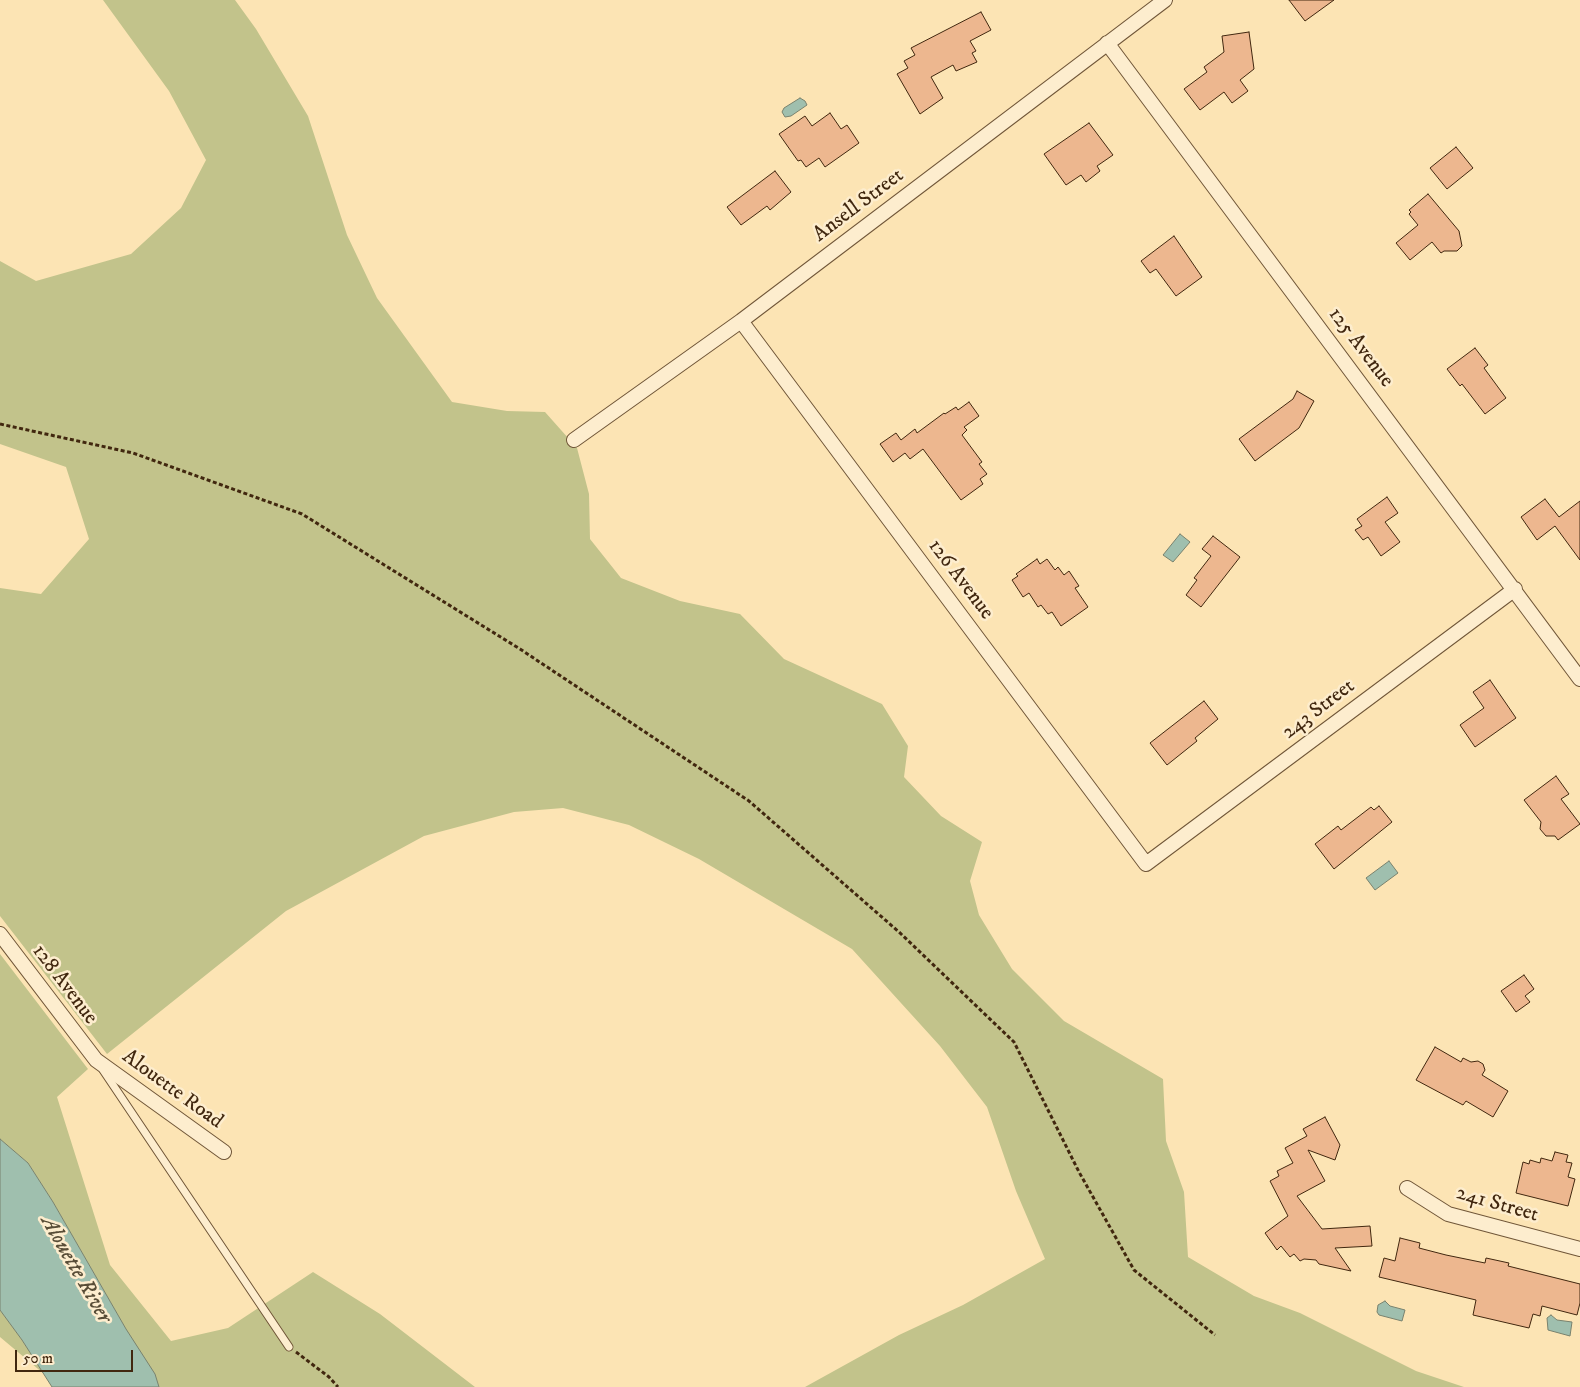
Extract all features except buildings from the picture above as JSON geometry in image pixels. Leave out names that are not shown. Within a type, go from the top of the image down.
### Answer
[{"type":"street","name":"Ansell Street","points":[[574,440],[741,320],[1165,0]]},
{"type":"street","name":"125 Avenue","points":[[1107,43],[1515,589],[1580,679]]},
{"type":"street","name":"126 Avenue","points":[[741,320],[1146,864]]},
{"type":"street","name":"243 Street","points":[[1146,864],[1515,589]]},
{"type":"street","name":"128 Avenue","points":[[0,934],[96,1060]]},
{"type":"street","name":"Alouette Road","points":[[96,1060],[224,1152]]},
{"type":"street","name":"241 Street","points":[[1407,1188],[1448,1214],[1580,1249]]},
{"type":"lane","points":[[96,1060],[289,1347]]},
{"type":"path","points":[[0,424],[133,453],[302,514],[520,649],[749,801],[899,932],[1014,1042],[1079,1172],[1134,1270],[1215,1335]]},
{"type":"path","points":[[289,1347],[329,1377],[338,1387]]},
{"type":"green space","points":[[103,0],[235,0],[256,29],[308,116],[347,235],[377,298],[452,402],[507,411],[545,412],[577,448],[589,494],[590,539],[621,578],[680,601],[740,614],[784,659],[882,704],[908,746],[904,777],[941,816],[982,842],[970,881],[979,915],[1012,969],[1064,1021],[1163,1079],[1166,1141],[1184,1192],[1188,1257],[1254,1296],[1300,1313],[1416,1371],[1464,1387],[805,1387],[899,1335],[963,1305],[1045,1259],[1016,1191],[987,1107],[940,1046],[852,949],[699,859],[629,825],[563,808],[514,812],[424,836],[286,911],[107,1054],[0,916],[0,588],[41,594],[89,539],[66,467],[0,444],[0,261],[36,281],[131,254],[181,208],[206,160],[169,91]]},
{"type":"green space","points":[[0,954],[88,1069],[57,1097],[110,1265],[171,1341],[228,1328],[313,1272],[380,1314],[475,1387],[159,1387],[53,1202],[28,1163],[0,1139]]},
{"type":"green space","points":[[0,1310],[22,1340],[44,1374],[0,1337]]},
{"type":"water","points":[[800,98],[807,105],[791,116],[785,117],[782,112],[784,108]]},
{"type":"water","points":[[1180,534],[1190,542],[1173,562],[1163,555]]},
{"type":"water","points":[[1389,861],[1398,873],[1375,890],[1366,878]]},
{"type":"water","name":"Alouette River","points":[[0,1139],[28,1163],[53,1202],[126,1329],[155,1374],[159,1387],[52,1387],[0,1310]]},
{"type":"water","points":[[1385,1301],[1390,1306],[1405,1310],[1402,1321],[1379,1315],[1377,1312],[1378,1305]]},
{"type":"water","points":[[1551,1315],[1557,1320],[1572,1322],[1570,1336],[1548,1330],[1547,1318]]}]
